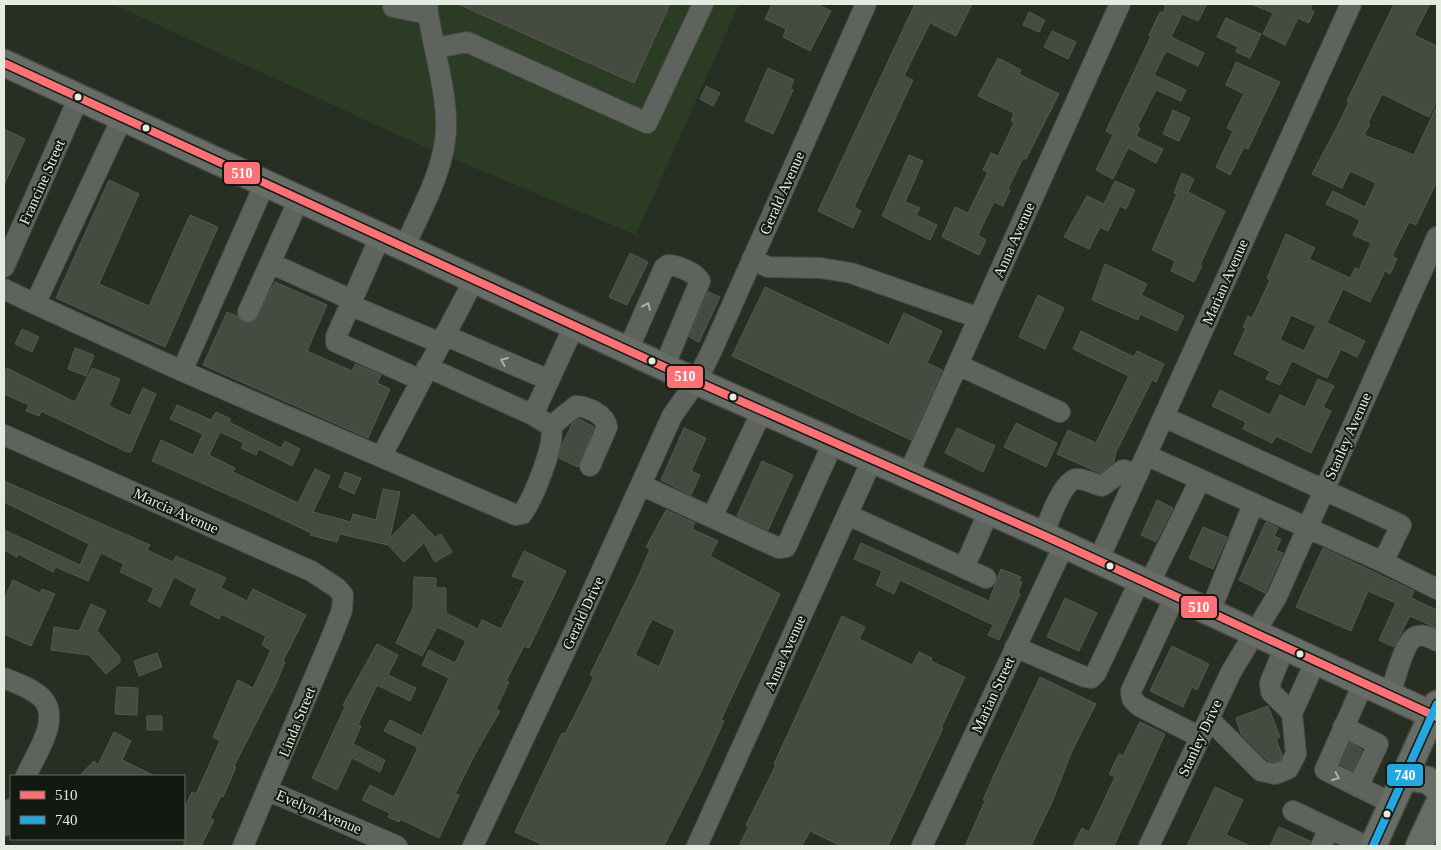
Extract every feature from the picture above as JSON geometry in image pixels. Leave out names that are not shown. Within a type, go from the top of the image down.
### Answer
[{"type":"main road","points":[[4,63],[123,116],[380,237],[696,382],[990,511],[1390,695],[1436,712],[1374,846]]},
{"type":"main road","points":[[1405,777],[1428,780],[1437,788]]},
{"type":"main road","points":[[1419,846],[1437,807]]},
{"type":"street","points":[[436,48],[467,42],[647,122],[703,4]]},
{"type":"street","name":"Gerald Avenue","points":[[696,382],[866,4]]},
{"type":"street","name":"Anna Avenue","points":[[908,475],[1120,4]]},
{"type":"street","name":"Marian Avenue","points":[[1098,561],[1351,4]]},
{"type":"street","points":[[393,7],[428,9],[436,48],[446,118],[446,140],[439,168],[404,248]]},
{"type":"street","name":"Francine Street","points":[[4,267],[79,98]]},
{"type":"street","points":[[35,304],[123,116]]},
{"type":"street","points":[[182,370],[265,183]]},
{"type":"street","points":[[248,312],[299,199]]},
{"type":"street","points":[[380,237],[336,337],[336,342],[533,415],[551,426]]},
{"type":"street","name":"Stanley Avenue","points":[[1255,633],[1277,596],[1437,237]]},
{"type":"street","points":[[752,259],[768,267],[821,268],[850,273],[979,318]]},
{"type":"street","points":[[270,263],[351,302],[549,380]]},
{"type":"street","points":[[628,350],[664,268],[668,265],[673,265],[698,277],[700,281],[664,367]]},
{"type":"street","points":[[382,457],[474,280]]},
{"type":"street","points":[[4,289],[182,370],[516,515],[522,514],[548,455],[552,435],[551,426]]},
{"type":"street","points":[[533,415],[574,326]]},
{"type":"street","points":[[958,365],[1060,412]]},
{"type":"street","name":"Gerald Drive","points":[[473,846],[672,416],[696,382]]},
{"type":"street","points":[[551,426],[576,406],[602,416],[606,420],[607,427],[590,466]]},
{"type":"street","points":[[712,518],[762,411]]},
{"type":"street","points":[[1164,417],[1401,525],[1383,562]]},
{"type":"street","name":"Marcia Avenue","points":[[4,435],[311,571],[337,588],[343,595]]},
{"type":"street","points":[[641,485],[779,548],[786,547],[833,443]]},
{"type":"street","points":[[1146,455],[1383,562],[1437,589]]},
{"type":"street","name":"Anna Avenue","points":[[698,846],[872,460]]},
{"type":"street","name":"Marian Street","points":[[922,846],[1015,647],[1053,540],[1064,488],[1070,481],[1078,479],[1102,486],[1123,470],[1138,474]]},
{"type":"street","points":[[1015,647],[1091,678],[1096,673],[1200,480]]},
{"type":"street","points":[[1210,612],[1253,504]]},
{"type":"street","points":[[964,568],[990,511]]},
{"type":"street","points":[[848,515],[986,578]]},
{"type":"street","name":"Linda Street","points":[[243,846],[332,636],[342,610],[343,595]]},
{"type":"street","points":[[1175,596],[1131,691],[1132,699],[1139,706],[1200,737]]},
{"type":"street","name":"Stanley Drive","points":[[1149,846],[1231,672],[1255,633]]},
{"type":"street","points":[[1390,695],[1404,655],[1412,639],[1423,636],[1437,641]]},
{"type":"street","points":[[1285,646],[1270,683],[1271,692],[1292,713]]},
{"type":"street","points":[[1209,719],[1234,741],[1254,766],[1268,774],[1275,774],[1288,769],[1296,754],[1292,713],[1316,660]]},
{"type":"street","points":[[4,678],[42,698],[48,708],[49,721],[45,736],[26,775]]},
{"type":"street","points":[[1364,682],[1325,770],[1393,804]]},
{"type":"street","points":[[1343,727],[1378,744],[1358,787]]},
{"type":"street","name":"Evelyn Avenue","points":[[268,790],[397,846]]},
{"type":"street","points":[[4,826],[10,811]]},
{"type":"street","points":[[1293,812],[1325,837],[1366,846]]},
{"type":"shaded area","points":[[112,4],[739,4],[636,235],[420,145]]},
{"type":"building","points":[[458,4],[670,4],[634,83]]},
{"type":"building","points":[[772,4],[817,4],[831,11],[810,51],[783,37],[786,29],[765,19]]},
{"type":"building","points":[[915,4],[972,4],[956,36],[930,23],[904,76],[913,80],[854,207],[861,211],[853,228],[818,211]]},
{"type":"building","points":[[1162,4],[1207,4],[1198,21],[1182,14],[1171,37],[1204,53],[1198,66],[1166,51],[1154,75],[1186,90],[1181,101],[1156,90],[1137,127],[1140,128],[1136,136],[1163,149],[1156,163],[1128,148],[1113,179],[1096,170],[1113,135],[1106,131],[1151,36],[1149,35],[1160,12],[1163,13],[1166,6]]},
{"type":"building","points":[[1251,4],[1312,4],[1310,9],[1314,11],[1309,23],[1298,18],[1285,45],[1263,34],[1273,13]]},
{"type":"building","points":[[1394,4],[1430,4],[1414,35],[1437,46],[1437,100],[1429,117],[1382,94],[1364,135],[1414,155],[1437,105],[1437,181],[1416,225],[1409,222],[1392,256],[1397,259],[1390,274],[1385,271],[1370,302],[1343,289],[1327,323],[1365,341],[1357,357],[1341,349],[1327,378],[1292,361],[1280,385],[1266,379],[1270,371],[1234,354],[1246,328],[1243,327],[1248,316],[1251,318],[1254,314],[1270,280],[1267,278],[1286,234],[1315,248],[1309,259],[1350,278],[1355,268],[1359,270],[1371,243],[1353,235],[1360,220],[1326,204],[1333,191],[1365,207],[1376,183],[1350,171],[1342,188],[1312,174],[1349,102],[1347,101]],"holes":[[[1291,315],[1316,326],[1304,351],[1280,340]]]},
{"type":"building","points":[[1029,12],[1045,20],[1039,32],[1023,25]]},
{"type":"building","points":[[1226,18],[1261,34],[1250,58],[1236,52],[1238,47],[1217,37]]},
{"type":"building","points":[[1052,31],[1076,42],[1068,59],[1044,47]]},
{"type":"building","points":[[998,58],[1021,70],[1019,74],[1059,94],[1026,159],[1023,158],[1008,189],[1010,190],[1003,206],[994,202],[978,235],[986,240],[979,255],[942,237],[955,207],[968,213],[988,172],[983,170],[991,153],[998,156],[1014,123],[1011,121],[1014,113],[978,96]]},
{"type":"building","points":[[1236,62],[1280,82],[1248,149],[1244,147],[1230,175],[1216,167],[1233,131],[1227,128],[1244,94],[1226,85]]},
{"type":"building","points":[[768,68],[794,80],[790,89],[793,90],[773,134],[745,121]]},
{"type":"building","points":[[706,86],[720,93],[713,106],[700,99]]},
{"type":"building","points":[[1173,110],[1190,118],[1179,141],[1163,134]]},
{"type":"building","points":[[4,129],[25,139],[4,185]]},
{"type":"building","points":[[909,155],[923,161],[905,202],[920,208],[916,215],[937,225],[930,240],[882,216]]},
{"type":"building","points":[[1182,173],[1194,179],[1188,192],[1225,211],[1194,282],[1171,271],[1175,261],[1152,250],[1177,194],[1174,193]]},
{"type":"building","points":[[109,180],[139,194],[99,284],[149,306],[190,215],[218,227],[165,347],[56,298]]},
{"type":"building","points":[[1115,181],[1135,190],[1126,209],[1120,206],[1108,231],[1100,227],[1089,249],[1064,237],[1087,196],[1104,204]]},
{"type":"building","points":[[630,253],[648,262],[627,305],[609,297]]},
{"type":"building","points":[[1105,264],[1147,284],[1141,295],[1184,316],[1177,331],[1140,314],[1138,320],[1092,300]]},
{"type":"building","points":[[275,282],[327,305],[307,351],[352,371],[355,364],[381,375],[377,383],[390,389],[368,438],[203,365],[227,312],[237,316],[244,323],[254,322]]},
{"type":"building","points":[[765,287],[889,345],[904,313],[942,331],[927,363],[942,370],[911,440],[732,356]]},
{"type":"building","points":[[708,292],[720,297],[699,342],[689,337]]},
{"type":"building","points":[[1038,295],[1064,308],[1045,349],[1019,337]]},
{"type":"building","points":[[22,329],[39,337],[32,352],[15,344]]},
{"type":"building","points":[[1081,331],[1134,357],[1137,351],[1164,364],[1156,382],[1152,380],[1116,452],[1114,462],[1100,473],[1057,454],[1068,430],[1096,443],[1129,376],[1073,349]]},
{"type":"building","points":[[75,348],[94,355],[86,376],[68,369]]},
{"type":"building","points":[[7,368],[75,402],[92,368],[120,379],[109,406],[130,416],[143,388],[156,394],[131,452],[127,452],[41,411],[39,416],[26,411],[29,405],[4,394],[4,374]]},
{"type":"building","points":[[1318,379],[1334,386],[1323,407],[1331,411],[1311,453],[1276,436],[1272,443],[1243,429],[1246,422],[1212,406],[1220,390],[1270,415],[1280,395],[1305,407]]},
{"type":"building","points":[[177,405],[211,420],[216,412],[231,419],[229,422],[281,448],[285,441],[300,449],[292,466],[259,449],[256,455],[241,448],[244,443],[220,432],[209,455],[235,468],[233,472],[298,503],[315,469],[330,476],[313,512],[351,522],[353,514],[376,520],[383,489],[400,492],[390,538],[413,514],[435,537],[441,534],[452,552],[435,562],[424,543],[404,562],[388,545],[340,534],[337,542],[310,535],[311,533],[267,512],[152,461],[161,440],[193,455],[203,434],[170,419]]},
{"type":"building","points":[[579,419],[594,427],[578,467],[559,458],[562,445],[572,424]]},
{"type":"building","points":[[1016,423],[1057,443],[1046,467],[1004,447]]},
{"type":"building","points":[[684,428],[706,438],[691,471],[700,475],[691,495],[661,480]]},
{"type":"building","points":[[957,428],[995,446],[983,472],[945,453]]},
{"type":"building","points":[[762,461],[793,475],[768,530],[737,516]]},
{"type":"building","points":[[345,472],[361,478],[354,494],[339,487]]},
{"type":"building","points":[[4,481],[150,545],[147,550],[173,562],[176,556],[226,578],[221,588],[247,601],[253,589],[306,615],[283,661],[285,662],[275,686],[234,766],[236,767],[223,797],[221,796],[210,818],[214,820],[201,846],[184,846],[185,807],[192,792],[196,794],[220,741],[213,737],[238,680],[253,688],[271,650],[262,645],[266,636],[221,614],[219,619],[190,604],[197,589],[174,577],[160,607],[148,601],[154,588],[120,572],[124,564],[101,553],[88,581],[56,567],[53,572],[18,554],[17,557],[4,550],[4,530],[80,565],[89,544],[4,502]]},
{"type":"building","points":[[1157,500],[1173,508],[1156,542],[1141,535]]},
{"type":"building","points":[[666,510],[695,523],[692,529],[718,541],[710,556],[780,594],[721,720],[724,721],[701,772],[664,846],[545,846],[515,832],[562,733],[565,734],[594,677],[590,675],[650,549],[646,547]],"holes":[[[652,619],[675,630],[659,667],[635,655]]]},
{"type":"building","points":[[1266,522],[1278,528],[1274,536],[1281,539],[1276,550],[1283,553],[1265,593],[1239,580]]},
{"type":"building","points":[[1203,527],[1227,537],[1213,569],[1189,558]]},
{"type":"building","points":[[861,543],[989,601],[1001,569],[1021,577],[1019,581],[1022,582],[1018,593],[1020,594],[999,640],[988,635],[993,625],[900,580],[894,594],[876,585],[882,571],[854,559]]},
{"type":"building","points":[[1323,548],[1414,591],[1411,598],[1437,610],[1437,628],[1410,616],[1394,647],[1379,640],[1396,603],[1368,591],[1351,631],[1296,607]]},
{"type":"building","points":[[524,551],[566,571],[529,648],[524,646],[506,681],[509,682],[496,709],[500,711],[455,794],[459,795],[439,838],[400,819],[399,822],[388,817],[390,813],[362,800],[370,785],[394,797],[417,750],[417,747],[384,731],[390,720],[422,736],[449,678],[422,665],[429,650],[455,663],[466,641],[437,627],[422,656],[396,643],[413,608],[414,577],[436,578],[436,588],[446,588],[446,613],[478,629],[482,620],[501,629],[525,581],[512,576]]},
{"type":"building","points":[[13,580],[40,593],[42,589],[55,594],[31,646],[4,634],[4,599]]},
{"type":"building","points":[[1065,598],[1097,613],[1079,651],[1047,637]]},
{"type":"building","points":[[91,604],[106,611],[97,631],[120,657],[120,662],[106,674],[89,655],[51,650],[54,627],[79,631]]},
{"type":"building","points":[[842,616],[865,627],[859,639],[912,665],[919,652],[932,658],[931,661],[965,677],[941,728],[943,728],[888,846],[841,846],[810,831],[802,846],[739,846],[749,826],[746,825],[776,765],[774,764]]},
{"type":"building","points":[[377,644],[398,655],[388,675],[416,688],[410,701],[377,685],[358,725],[361,726],[353,744],[385,760],[380,772],[352,758],[337,790],[312,778],[345,707],[343,705]]},
{"type":"building","points":[[1172,646],[1209,664],[1197,690],[1192,687],[1183,707],[1150,691]]},
{"type":"building","points":[[157,653],[162,667],[139,676],[134,661]]},
{"type":"building","points":[[1040,677],[1096,704],[1072,751],[1052,802],[1031,846],[965,846],[994,775]]},
{"type":"building","points":[[117,687],[138,688],[137,715],[115,714]]},
{"type":"building","points":[[1268,706],[1280,737],[1276,739],[1282,755],[1280,760],[1274,762],[1267,760],[1241,734],[1236,718]]},
{"type":"building","points":[[147,716],[162,716],[162,730],[147,730]]},
{"type":"building","points":[[1140,722],[1165,734],[1114,846],[1073,846],[1082,828],[1089,832],[1115,777],[1109,774],[1119,754],[1123,756]]},
{"type":"building","points":[[114,732],[131,741],[122,760],[153,775],[80,775],[94,761],[98,765]]},
{"type":"building","points":[[1350,743],[1362,750],[1353,771],[1340,764]]},
{"type":"building","points":[[1215,787],[1243,800],[1226,835],[1250,846],[1187,846]]},
{"type":"building","points":[[1279,827],[1310,841],[1309,846],[1270,846]]},
{"type":"transit line","name":"510","points":[[4,63],[664,367],[1043,535],[1437,717]]},
{"type":"transit line","name":"740","points":[[1373,846],[1437,704]]}]
